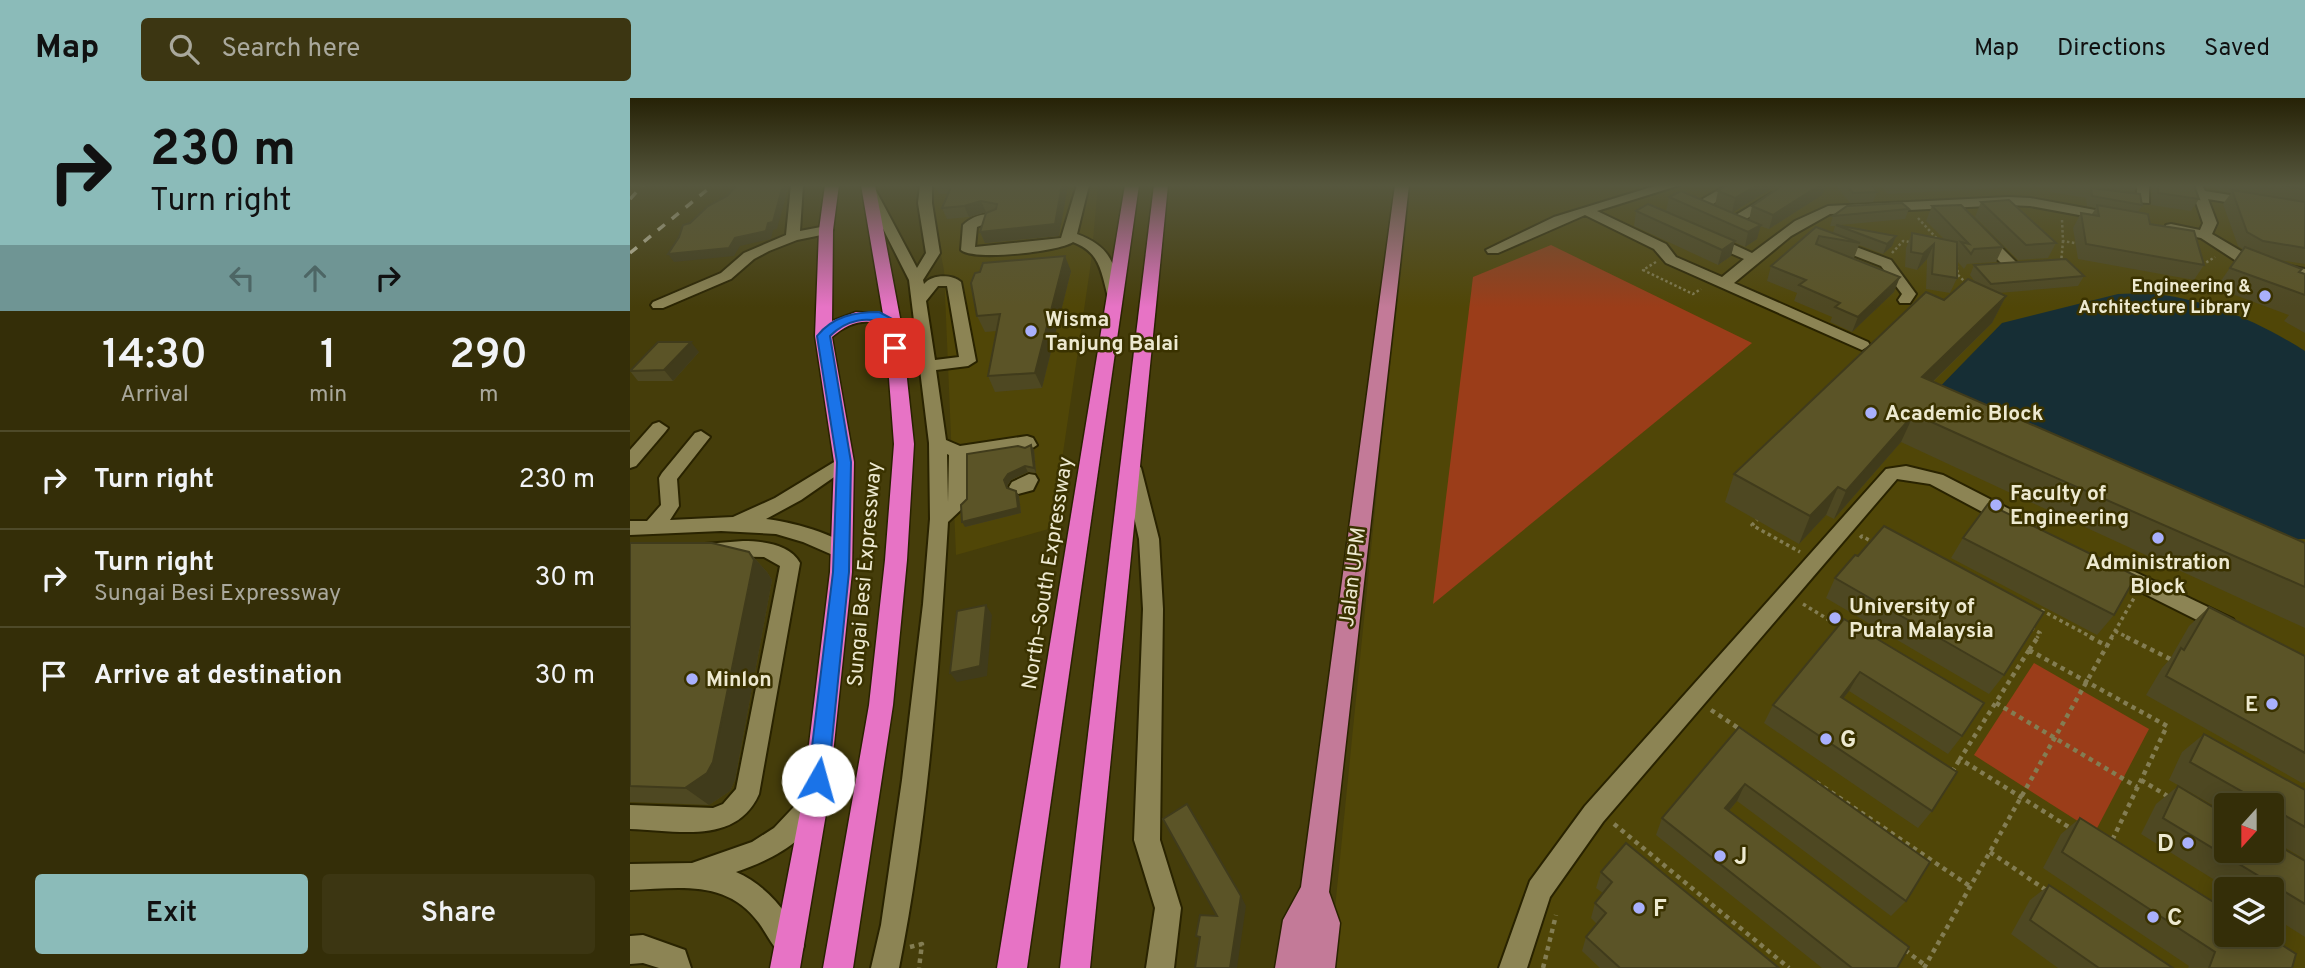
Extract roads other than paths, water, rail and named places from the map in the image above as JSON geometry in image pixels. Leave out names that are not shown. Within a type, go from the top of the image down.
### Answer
[{"type":"highway","name":"Sungai Besi Expressway","points":[[787,957],[815,802],[842,552],[844,462],[824,336],[826,226]]},
{"type":"highway","name":"Sungai Besi Expressway","points":[[838,968],[881,705],[896,560],[904,444],[893,323],[875,226]]},
{"type":"highway","name":"North–South Expressway","points":[[1012,968],[1126,226]]},
{"type":"highway","points":[[1075,968],[1157,226]]},
{"type":"highway","points":[[824,336],[831,328],[855,316],[879,316],[893,323]]},
{"type":"main road","name":"Jalan UPM","points":[[1320,968],[1325,923],[1315,892],[1397,226]]},
{"type":"main road","points":[[1290,968],[1297,920],[1315,892]]},
{"type":"street","points":[[793,237],[794,226]]},
{"type":"street","points":[[885,968],[914,780],[933,604],[939,519],[939,443],[918,290],[887,226]]},
{"type":"street","points":[[918,290],[933,253],[929,226]]},
{"type":"street","points":[[970,226],[968,250],[972,252],[1055,245],[1066,241],[1070,236],[1070,226]]},
{"type":"street","points":[[1493,250],[1544,226]]},
{"type":"street","points":[[1617,226],[1661,247],[1662,252],[1671,260],[1862,345]]},
{"type":"street","points":[[1743,226],[1778,241]]},
{"type":"street","points":[[1723,284],[1798,226]]},
{"type":"street","points":[[1971,226],[2006,268],[2030,266]]},
{"type":"street","points":[[2160,226],[2205,235],[2249,263],[2305,290]]},
{"type":"street","points":[[2205,235],[2209,226]]},
{"type":"street","points":[[1795,228],[1886,263],[1909,294],[1905,300]]},
{"type":"street","points":[[658,305],[726,276],[749,256],[793,237],[825,230]]},
{"type":"street","points":[[1695,233],[1755,259]]},
{"type":"street","points":[[1070,236],[1092,243],[1103,252],[1115,297]]},
{"type":"street","points":[[2249,263],[2305,273]]},
{"type":"street","points":[[918,290],[934,281],[954,282],[968,361],[929,366]]},
{"type":"street","points":[[630,462],[659,428]]},
{"type":"street","points":[[652,528],[670,506],[668,478],[701,437]]},
{"type":"street","points":[[939,443],[958,452],[1027,442],[1028,445]]},
{"type":"street","points":[[939,519],[961,503],[958,452]]},
{"type":"street","points":[[736,524],[777,508],[810,488],[844,462]]},
{"type":"street","points":[[1131,464],[1149,539],[1153,609],[1147,840],[1168,908],[1160,968]]},
{"type":"street","points":[[1513,968],[1539,890],[1594,814],[1892,473],[1907,470],[1925,475],[2033,529]]},
{"type":"street","points":[[630,528],[736,524],[777,527],[814,538],[842,552]]},
{"type":"street","points":[[665,550],[680,528]]},
{"type":"street","points":[[630,817],[714,820],[732,812],[747,794],[790,563],[782,554],[766,550],[697,549]]},
{"type":"street","points":[[2094,559],[2247,636]]},
{"type":"street","points":[[692,875],[758,852],[783,837],[815,802]]},
{"type":"street","points":[[630,877],[692,875],[726,882],[746,891],[763,908],[787,957]]},
{"type":"street","points":[[630,950],[643,949],[676,960],[677,968]]},
{"type":"water","points":[[2146,293],[2188,300],[2229,312],[2305,351],[2305,539],[2230,540],[1926,401],[2002,323],[2118,294]]},
{"type":"railway","points":[[630,253],[663,226]]},
{"type":"place","name":"Engineering & Architecture Library","points":[[2265,296]]},
{"type":"place","name":"Wisma Tanjung Balai","points":[[1031,331]]},
{"type":"place","name":"Academic Block","points":[[1871,413]]},
{"type":"place","name":"Faculty of Engineering","points":[[1996,505]]},
{"type":"place","name":"Administration Block","points":[[2158,538]]},
{"type":"place","name":"University of Putra Malaysia","points":[[1835,618]]},
{"type":"place","name":"Minlon","points":[[692,679]]},
{"type":"place","name":"E","points":[[2272,704]]},
{"type":"place","name":"G","points":[[1826,739]]},
{"type":"place","name":"D","points":[[2188,843]]},
{"type":"place","name":"J","points":[[1720,856]]},
{"type":"place","name":"F","points":[[1639,908]]},
{"type":"place","name":"C","points":[[2153,917]]}]
